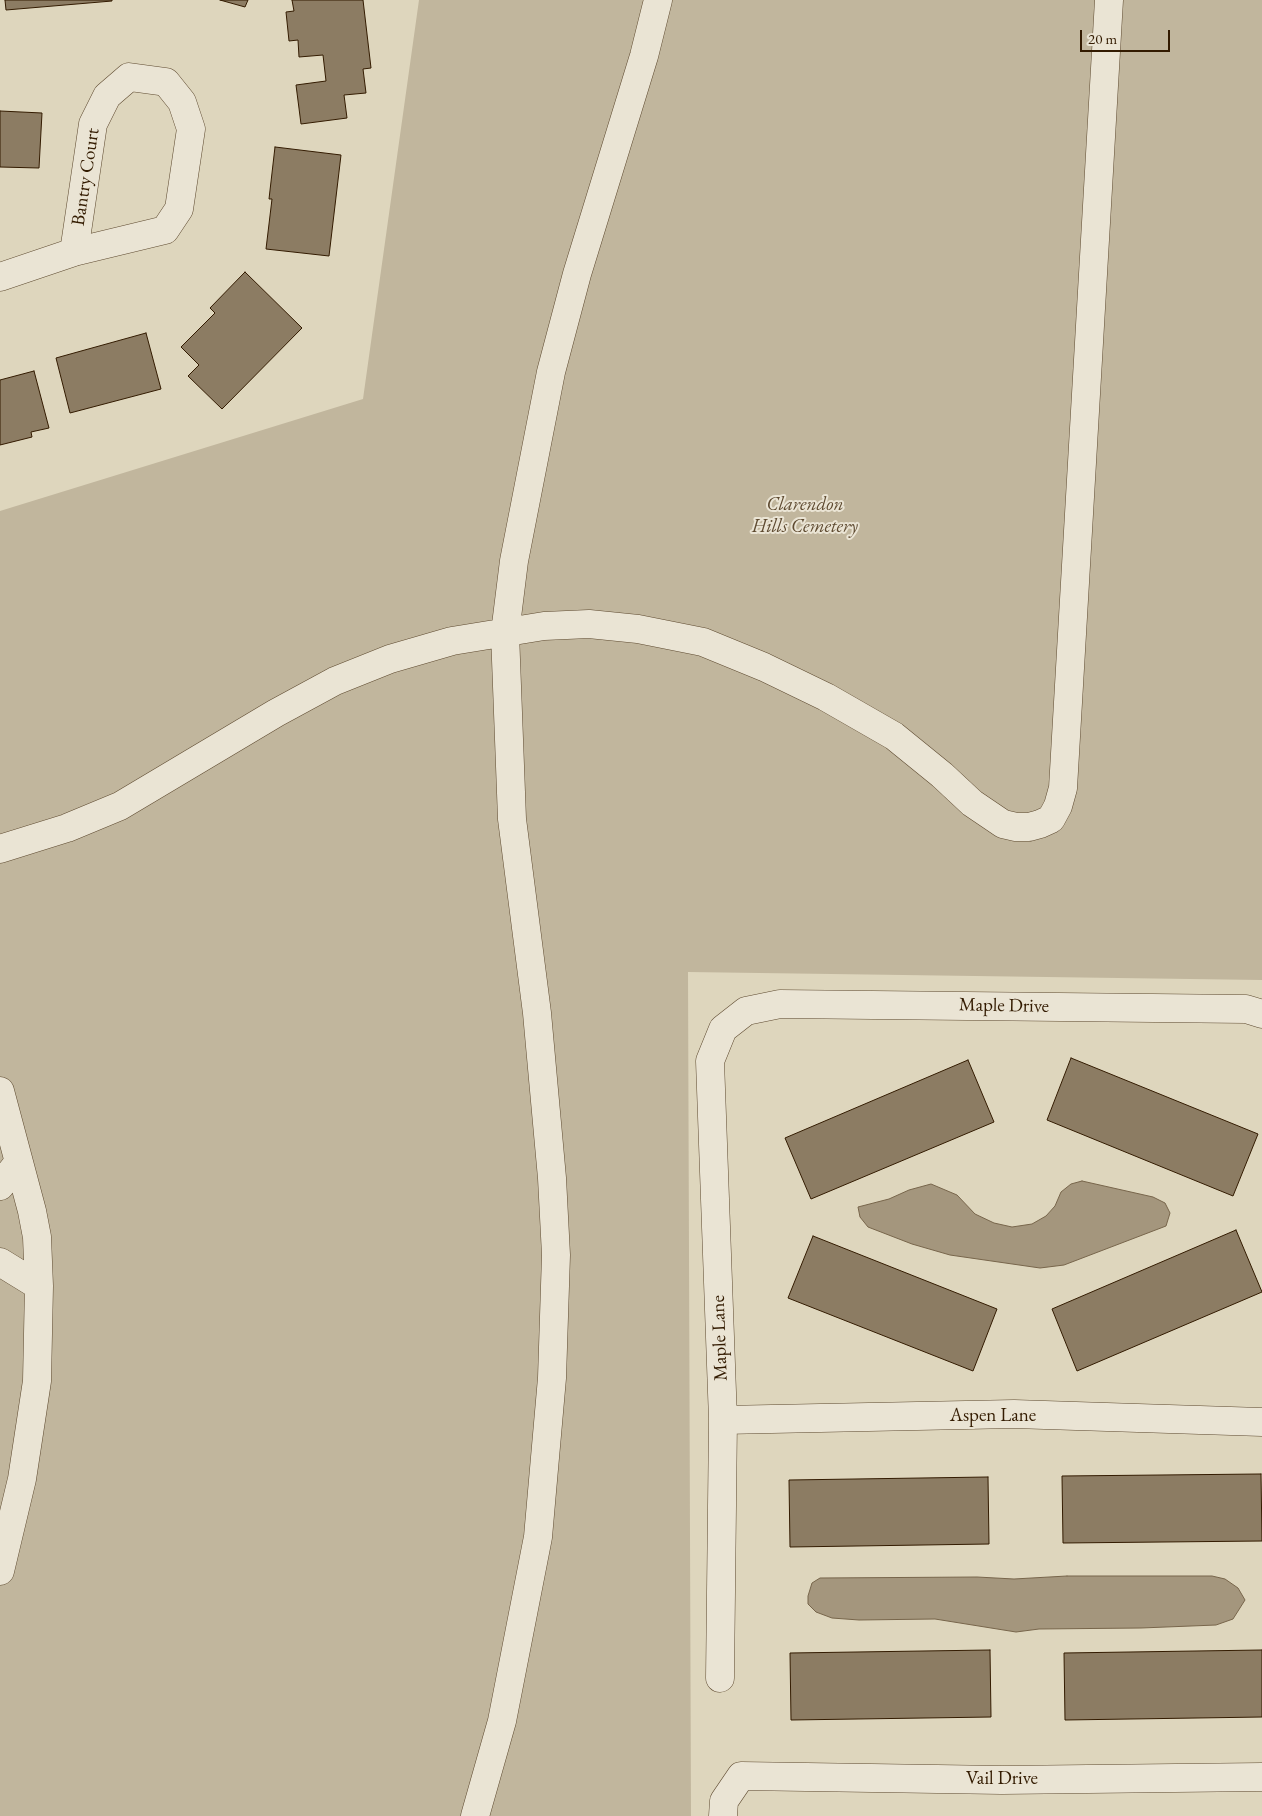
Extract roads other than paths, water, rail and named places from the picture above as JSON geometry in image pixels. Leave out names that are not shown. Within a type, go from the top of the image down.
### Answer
[{"type":"street","points":[[475,1816],[502,1721],[538,1537],[553,1359],[556,1255],[552,1178],[537,1013],[512,819],[505,633],[514,562],[551,372],[577,274],[644,56],[658,0]]},
{"type":"street","points":[[0,848],[67,828],[120,806],[276,713],[336,682],[390,659],[443,644],[544,626],[589,624],[638,629],[703,642],[764,667],[826,697],[894,736],[942,775],[972,803],[1003,824],[1029,827],[1040,824],[1050,818],[1058,806],[1063,788],[1109,0]]},
{"type":"street","name":"Bantry Court","points":[[0,277],[74,252],[165,230],[179,209],[191,129],[182,102],[166,82],[130,77],[107,96],[92,124],[74,252]]},
{"type":"street","name":"Maple Drive","points":[[746,1011],[780,1004],[1246,1009],[1262,1014]]},
{"type":"street","name":"Maple Lane","points":[[720,1678],[723,1420],[710,1062],[723,1029],[746,1011]]},
{"type":"street","points":[[0,1091],[32,1211],[37,1237],[39,1286],[36,1381],[22,1479],[0,1571]]},
{"type":"street","points":[[0,1186],[18,1163]]},
{"type":"street","points":[[0,1262],[39,1286]]},
{"type":"street","name":"Aspen Lane","points":[[723,1420],[1014,1414],[1262,1422]]},
{"type":"street","name":"Vail Drive","points":[[723,1816],[724,1801],[741,1776],[1002,1780],[1262,1777]]},
{"type":"park label","name":"Clarendon Hills Cemetery","points":[[805,516]]}]
